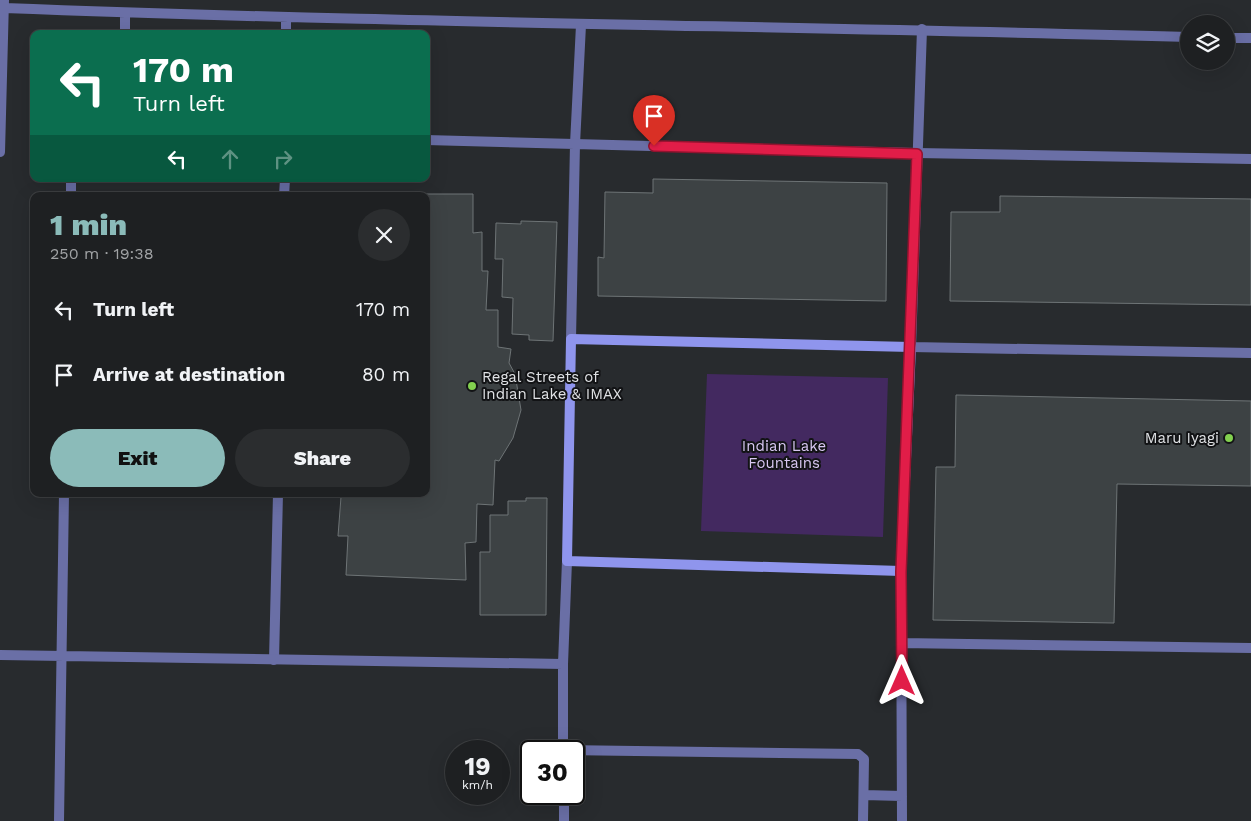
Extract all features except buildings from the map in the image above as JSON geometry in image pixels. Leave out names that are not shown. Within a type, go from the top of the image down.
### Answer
[{"type":"street","points":[[0,152],[4,4],[125,13],[581,25],[922,29],[1180,37]]},
{"type":"street","points":[[125,13],[125,30]]},
{"type":"street","points":[[286,16],[286,30]]},
{"type":"street","points":[[564,740],[563,664],[567,560],[575,144],[581,25]]},
{"type":"street","points":[[902,821],[901,572],[922,29]]},
{"type":"street","points":[[1235,38],[1251,38]]},
{"type":"street","points":[[430,140],[917,154],[1251,159]]},
{"type":"street","points":[[571,339],[1251,353]]},
{"type":"street","points":[[59,821],[60,656],[64,497]]},
{"type":"street","points":[[274,660],[278,497]]},
{"type":"street","points":[[567,560],[901,572]]},
{"type":"street","points":[[901,643],[1251,648]]},
{"type":"street","points":[[0,655],[563,664]]},
{"type":"street","points":[[585,750],[858,754],[864,759],[863,821]]},
{"type":"street","points":[[864,795],[902,796]]},
{"type":"street","points":[[564,805],[564,821]]},
{"type":"green space","name":"Indian Lake Fountains","points":[[707,374],[888,378],[883,537],[701,531]]},
{"type":"place","name":"Regal Streets of Indian Lake & IMAX","points":[[472,386]]},
{"type":"place","name":"Maru Iyagi","points":[[1229,438]]},
{"type":"route","points":[[654,146],[917,154],[901,572],[902,681]]}]
